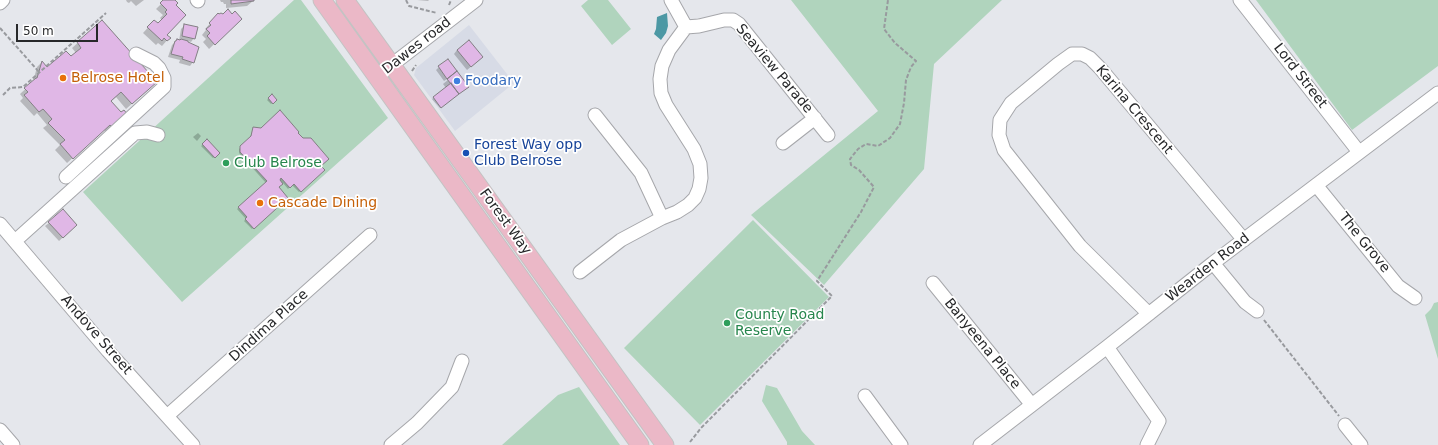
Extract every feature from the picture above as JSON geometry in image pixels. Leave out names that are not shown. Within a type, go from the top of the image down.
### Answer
[{"type":"main road","name":"Forest Way","points":[[322,0],[640,445]]},
{"type":"main road","name":"Forest Way","points":[[346,0],[665,445]]},
{"type":"street","points":[[0,3],[3,0]]},
{"type":"street","name":"Dawes road","points":[[376,77],[476,0]]},
{"type":"street","points":[[580,272],[621,240],[662,218],[677,212],[695,198],[699,189],[701,178],[700,164],[694,149],[660,93],[662,66],[669,50],[686,27],[671,0]]},
{"type":"street","name":"Lord Street","points":[[1240,0],[1359,152]]},
{"type":"street","name":"Seaview Parade","points":[[686,27],[699,26],[724,20],[733,20],[739,24],[828,135]]},
{"type":"street","points":[[66,177],[164,87],[164,78],[159,68],[154,63],[136,54]]},
{"type":"street","name":"Karina Crescent","points":[[1149,314],[1080,246],[1004,150],[1000,135],[1000,120],[1010,103],[1058,64],[1072,54],[1082,54],[1090,58],[1244,240]]},
{"type":"street","name":"Wearden Road","points":[[980,445],[1213,263],[1437,95]]},
{"type":"street","points":[[595,115],[642,173],[662,218]]},
{"type":"street","name":"Seaview Parade","points":[[783,143],[815,118]]},
{"type":"street","points":[[14,241],[135,133],[147,132],[158,135]]},
{"type":"street","name":"The Grove","points":[[1316,185],[1398,286],[1415,298]]},
{"type":"street","name":"Andove Street","points":[[0,224],[108,351],[193,445]]},
{"type":"street","name":"Dindima Place","points":[[167,416],[370,236]]},
{"type":"street","points":[[1213,263],[1245,302],[1257,311]]},
{"type":"street","name":"Banyeena Place","points":[[933,283],[1032,405]]},
{"type":"street","points":[[1106,347],[1159,421],[1147,445]]},
{"type":"street","points":[[391,445],[417,423],[452,387],[462,361]]},
{"type":"street","points":[[865,396],[901,445]]},
{"type":"street","points":[[1346,425],[1361,445]]},
{"type":"street","points":[[0,430],[13,445]]},
{"type":"path","points":[[406,0],[408,6],[437,13]]},
{"type":"path","points":[[449,5],[451,0]]},
{"type":"path","points":[[690,442],[701,428],[832,296],[817,281],[861,212],[874,187],[859,170],[851,165],[850,159],[858,149],[866,144],[878,146],[890,138],[897,129],[900,124],[904,103],[906,80],[916,61],[895,42],[884,29],[888,0]]},
{"type":"path","points":[[3,95],[10,88],[23,87],[106,13]]},
{"type":"path","points":[[0,28],[40,72]]},
{"type":"path","points":[[1257,311],[1346,425]]},
{"type":"shaded area","points":[[469,25],[514,83],[455,131],[414,75],[416,68]]},
{"type":"green space","name":"Club Belrose","points":[[294,0],[301,0],[388,118],[182,302],[83,192]]},
{"type":"green space","points":[[588,0],[608,0],[631,29],[612,45],[581,6]]},
{"type":"green space","points":[[791,0],[1002,0],[934,64],[924,169],[824,285],[751,215],[878,111]]},
{"type":"green space","points":[[1256,0],[1438,0],[1438,66],[1352,130]]},
{"type":"green space","name":"County Road Reserve","points":[[753,220],[829,297],[700,425],[624,348]]},
{"type":"green space","points":[[1438,302],[1438,359],[1425,315],[1434,303]]},
{"type":"green space","points":[[766,385],[777,388],[802,431],[815,445],[787,445],[787,442],[762,401]]},
{"type":"green space","points":[[579,387],[620,445],[502,445],[558,395]]},
{"type":"water","points":[[667,13],[668,26],[666,33],[661,40],[654,34],[657,17]]},
{"type":"building","points":[[163,0],[175,0],[178,3],[176,5],[186,15],[167,35],[171,38],[167,41],[164,38],[162,41],[147,27],[154,20],[158,23],[167,14],[165,12],[167,10],[160,3]]},
{"type":"building","points":[[231,0],[254,0],[254,1],[231,4]]},
{"type":"building","points":[[228,9],[232,14],[235,11],[242,19],[215,45],[207,36],[210,33],[206,29],[211,25],[209,23],[218,13],[223,14]]},
{"type":"building","points":[[102,20],[157,82],[132,104],[121,92],[111,101],[121,112],[124,110],[128,115],[113,128],[110,125],[73,159],[60,144],[65,140],[48,123],[52,119],[43,109],[39,112],[24,95],[28,92],[24,88],[37,78],[42,61],[47,67],[66,51],[71,56],[81,48],[77,42]]},
{"type":"building","points":[[184,24],[198,27],[195,39],[182,36]]},
{"type":"building","points":[[177,39],[188,41],[199,47],[194,63],[182,59],[183,57],[171,54]]},
{"type":"building","points":[[469,40],[483,57],[471,67],[457,50]]},
{"type":"building","points":[[448,59],[457,71],[447,79],[438,66]]},
{"type":"building","name":"Foodary","points":[[457,71],[469,87],[459,94],[447,79]]},
{"type":"building","points":[[451,83],[459,94],[441,108],[433,97]]},
{"type":"building","points":[[272,94],[277,100],[273,104],[268,98]]},
{"type":"building","points":[[280,110],[303,138],[311,138],[329,159],[321,166],[325,170],[301,192],[294,184],[290,188],[281,178],[280,180],[283,184],[279,187],[288,198],[254,229],[245,219],[247,217],[238,207],[267,181],[240,152],[240,146],[251,136],[253,127],[261,128]]},
{"type":"building","points":[[207,139],[220,153],[215,158],[202,144]]},
{"type":"building","points":[[63,209],[77,225],[63,238],[48,222]]},
{"type":"place","name":"Belrose Hotel","points":[[63,78]]},
{"type":"place","name":"Foodary","points":[[457,81]]},
{"type":"place","name":"Forest Way opp Club Belrose","points":[[466,153]]},
{"type":"place","name":"Club Belrose","points":[[226,163]]},
{"type":"place","name":"Cascade Dining","points":[[260,203]]},
{"type":"place","name":"County Road Reserve","points":[[727,323]]}]
